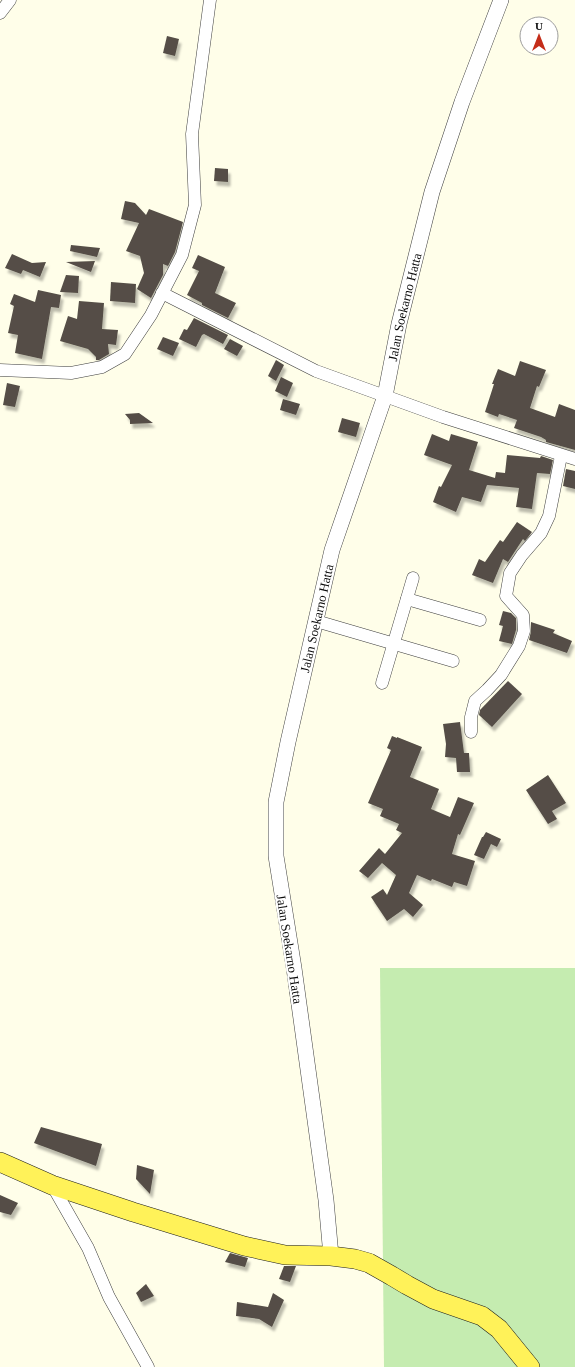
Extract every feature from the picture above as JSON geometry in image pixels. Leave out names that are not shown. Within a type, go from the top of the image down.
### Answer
[{"type":"main road","points":[[0,1162],[52,1185],[133,1212],[244,1246],[285,1256],[331,1256],[355,1259],[369,1263],[419,1292],[439,1301],[482,1316],[498,1329],[530,1367]]},
{"type":"street","points":[[0,13],[10,0]]},
{"type":"street","points":[[0,370],[71,373],[102,367],[125,354],[151,315],[182,254],[195,205],[192,134],[210,0]]},
{"type":"street","name":"Jalan Soekarno Hatta","points":[[331,1256],[325,1193],[294,968],[276,856],[276,802],[288,742],[332,550],[385,396],[400,324],[432,192],[462,102],[501,0]]},
{"type":"street","points":[[162,293],[316,371],[442,417],[575,460]]},
{"type":"street","points":[[471,732],[471,717],[476,701],[501,674],[519,646],[524,631],[522,615],[506,596],[510,573],[522,555],[541,533],[549,516],[561,456]]},
{"type":"street","points":[[382,683],[413,578]]},
{"type":"street","points":[[406,599],[480,620]]},
{"type":"street","points":[[316,621],[453,661]]},
{"type":"street","points":[[52,1185],[88,1248],[110,1297],[148,1367]]},
{"type":"green space","points":[[380,968],[575,968],[575,1367],[384,1367]]},
{"type":"building","points":[[167,36],[179,39],[175,56],[163,53]]},
{"type":"building","points":[[215,168],[228,169],[228,182],[214,181]]},
{"type":"building","points":[[125,201],[135,203],[146,215],[149,209],[183,222],[175,252],[168,266],[163,264],[163,275],[151,298],[137,289],[144,273],[140,256],[126,251],[139,223],[121,219]]},
{"type":"building","points":[[71,245],[100,248],[97,257],[70,251]]},
{"type":"building","points":[[12,254],[32,263],[46,262],[40,277],[23,270],[21,274],[5,268]]},
{"type":"building","points":[[198,255],[225,267],[215,293],[236,303],[228,318],[202,305],[202,303],[187,295],[199,271],[192,268]]},
{"type":"building","points":[[95,261],[91,272],[66,262]]},
{"type":"building","points":[[66,275],[79,276],[78,293],[60,292]]},
{"type":"building","points":[[111,282],[136,284],[135,303],[110,301]]},
{"type":"building","points":[[38,290],[61,295],[59,308],[51,307],[42,359],[15,353],[18,335],[8,333],[14,306],[10,304],[14,294],[35,302]]},
{"type":"building","points":[[79,301],[104,303],[102,329],[118,330],[116,345],[108,344],[109,354],[99,360],[96,360],[96,357],[88,349],[60,341],[68,316],[77,319]]},
{"type":"building","points":[[194,318],[228,335],[223,344],[204,334],[196,347],[179,339],[184,329],[187,330]]},
{"type":"building","points":[[163,337],[179,343],[173,356],[157,349]]},
{"type":"building","points":[[230,339],[243,346],[237,356],[224,349]]},
{"type":"building","points":[[276,360],[284,365],[276,381],[268,376]]},
{"type":"building","points":[[520,361],[546,370],[539,387],[537,386],[530,408],[555,417],[559,404],[575,410],[575,450],[546,442],[546,440],[541,437],[514,428],[517,420],[499,414],[498,417],[485,412],[494,384],[492,384],[498,369],[515,376]]},
{"type":"building","points":[[281,377],[293,383],[287,397],[275,391]]},
{"type":"building","points":[[7,383],[20,386],[15,407],[3,405]]},
{"type":"building","points":[[283,399],[300,404],[296,415],[280,410]]},
{"type":"building","points":[[139,413],[153,423],[130,424],[130,420],[125,414]]},
{"type":"building","points":[[342,418],[360,423],[356,437],[338,432]]},
{"type":"building","points":[[432,434],[449,441],[451,434],[478,442],[469,470],[495,478],[496,472],[505,473],[507,455],[540,458],[541,456],[553,460],[550,474],[537,473],[532,509],[516,507],[519,488],[487,485],[481,502],[462,497],[456,512],[433,502],[439,486],[441,487],[452,465],[424,455]]},
{"type":"building","points":[[566,469],[575,471],[575,489],[563,486]]},
{"type":"building","points":[[517,522],[532,532],[525,541],[523,539],[508,562],[503,559],[493,583],[472,575],[479,559],[485,562],[500,540],[503,542]]},
{"type":"building","points":[[503,611],[511,613],[516,618],[516,630],[512,644],[499,641],[503,626],[499,625]]},
{"type":"building","points":[[531,622],[555,630],[553,633],[572,641],[567,653],[529,640]]},
{"type":"building","points":[[508,681],[522,694],[492,727],[479,715],[480,710]]},
{"type":"building","points":[[460,722],[464,753],[469,753],[470,772],[457,772],[456,758],[445,757],[446,744],[443,724]]},
{"type":"building","points":[[392,736],[422,747],[410,777],[439,789],[431,809],[450,817],[458,797],[474,803],[460,835],[458,834],[452,854],[475,861],[467,886],[454,882],[452,887],[417,875],[409,893],[423,905],[413,917],[404,909],[387,921],[371,897],[383,889],[387,895],[396,875],[382,863],[368,878],[359,871],[379,848],[385,854],[402,833],[396,830],[399,824],[380,816],[383,809],[368,803],[391,750],[387,748]]},
{"type":"building","points":[[548,775],[566,803],[552,811],[557,819],[548,824],[526,790]]},
{"type":"building","points":[[486,832],[501,839],[497,847],[491,844],[484,859],[474,855],[482,837]]},
{"type":"building","points":[[41,1127],[102,1144],[96,1166],[34,1143]]},
{"type":"building","points":[[137,1165],[154,1170],[150,1194],[136,1179]]},
{"type":"building","points":[[0,1195],[18,1203],[11,1215],[0,1212]]},
{"type":"building","points":[[230,1253],[248,1258],[245,1267],[225,1262]]},
{"type":"building","points":[[284,1266],[296,1266],[290,1282],[279,1279]]},
{"type":"building","points":[[146,1284],[154,1296],[141,1302],[136,1293]]},
{"type":"building","points":[[273,1293],[284,1300],[272,1327],[259,1319],[236,1316],[237,1302],[268,1307]]}]
